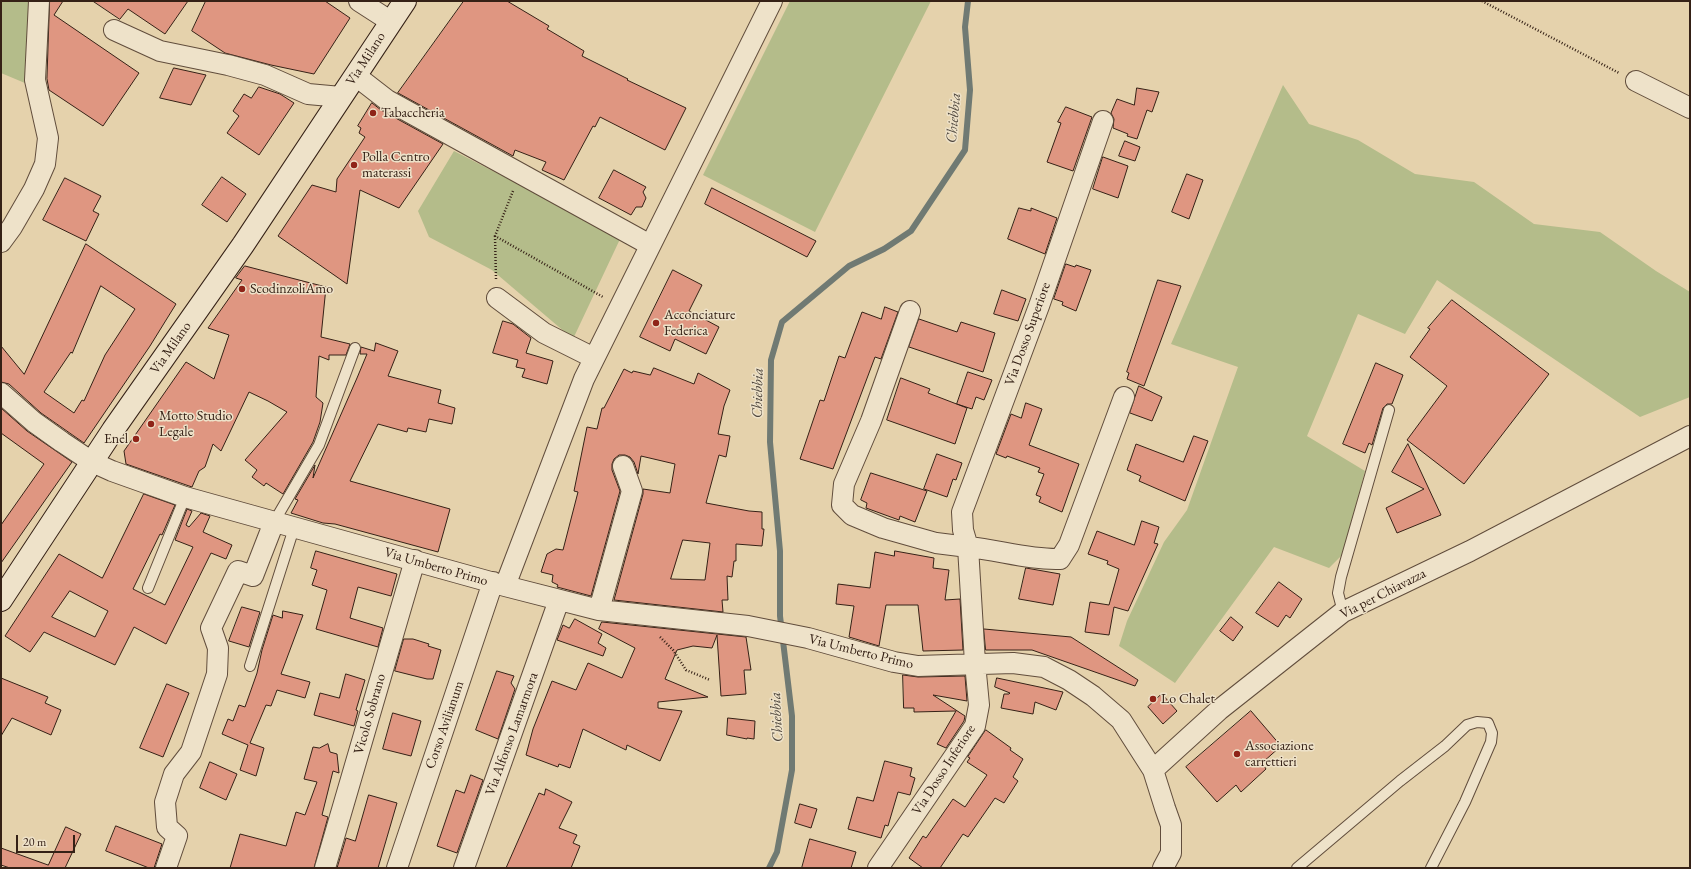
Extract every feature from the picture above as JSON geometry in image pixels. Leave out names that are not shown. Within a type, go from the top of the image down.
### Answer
[{"type":"main road","name":"Via Milano","points":[[1,600],[92,462],[242,245],[405,1]]},
{"type":"street","points":[[1,242],[12,227],[34,189],[45,164],[48,138],[35,80],[38,1]]},
{"type":"street","name":"Via Milano","points":[[359,1],[390,22]]},
{"type":"street","name":"Corso Avilianum","points":[[397,868],[499,584],[584,379],[772,1]]},
{"type":"street","name":"Via Milano","points":[[114,30],[160,51],[228,65],[264,75],[308,94],[341,97]]},
{"type":"street","points":[[356,76],[387,100],[650,245]]},
{"type":"street","points":[[1636,81],[1690,108]]},
{"type":"street","name":"Via Dosso Superiore","points":[[975,663],[968,547],[963,530],[962,512],[1039,306],[1103,121]]},
{"type":"street","points":[[497,298],[544,333],[594,358]]},
{"type":"street","points":[[910,311],[871,421],[844,484],[842,505],[852,515],[883,528],[936,543],[992,549],[1045,560],[1060,559],[1068,545],[1124,397]]},
{"type":"street","name":"Via Umberto Primo","points":[[1,393],[34,422],[92,462],[185,497],[559,600],[599,610],[748,626],[808,638],[894,662],[918,666],[1013,663],[1044,667],[1070,680],[1094,696],[1121,720],[1153,770]]},
{"type":"street","name":"Via per Chiavazza","points":[[1153,770],[1219,710],[1343,612],[1470,551],[1690,436]]},
{"type":"street","points":[[599,610],[632,490],[623,466]]},
{"type":"street","points":[[166,868],[177,836],[167,827],[165,802],[174,774],[191,752],[217,674],[218,648],[211,628],[238,571],[254,576],[274,522]]},
{"type":"street","name":"Vicolo Sobrano","points":[[325,868],[415,560]]},
{"type":"street","name":"Via Alfonso Lamarmora","points":[[464,868],[559,600]]},
{"type":"street","name":"Via Dosso Inferiore","points":[[878,868],[975,726],[979,706],[975,663]]},
{"type":"street","points":[[1153,770],[1171,825],[1170,853],[1163,868]]},
{"type":"lane","points":[[274,522],[319,445],[355,348]]},
{"type":"lane","points":[[1343,612],[1338,593],[1341,577],[1389,410]]},
{"type":"lane","points":[[148,588],[185,497]]},
{"type":"lane","points":[[250,666],[294,528]]},
{"type":"lane","points":[[1297,868],[1400,781],[1445,746],[1468,725],[1477,722],[1488,723],[1492,733],[1491,742],[1465,802],[1431,868]]},
{"type":"path","points":[[1482,1],[1636,81]]},
{"type":"path","points":[[497,298],[495,236],[520,174]]},
{"type":"path","points":[[495,236],[620,306]]},
{"type":"path","points":[[639,614],[673,650],[686,670],[710,680]]},
{"type":"green space","points":[[1,1],[34,1],[32,86],[1,73]]},
{"type":"green space","points":[[790,1],[931,1],[815,232],[703,175]]},
{"type":"green space","points":[[1283,85],[1309,124],[1358,140],[1415,174],[1474,182],[1534,224],[1600,232],[1656,271],[1690,292],[1690,397],[1640,417],[1437,280],[1405,334],[1358,314],[1307,436],[1365,471],[1343,554],[1329,568],[1274,547],[1175,683],[1119,646],[1127,621],[1164,542],[1187,510],[1238,367],[1171,344]]},
{"type":"green space","points":[[454,151],[621,237],[573,339],[492,270],[429,237],[418,211]]},
{"type":"building","points":[[50,1],[63,1],[54,15],[139,73],[103,126],[49,90],[47,79]]},
{"type":"building","points":[[93,1],[188,1],[165,34],[128,9],[120,19]]},
{"type":"building","points":[[206,1],[325,1],[350,18],[314,74],[225,53],[192,31]]},
{"type":"building","points":[[464,1],[507,1],[549,26],[547,29],[584,51],[582,56],[628,79],[627,80],[686,108],[665,150],[600,117],[595,127],[593,126],[564,180],[542,170],[546,162],[515,150],[513,156],[398,93]]},
{"type":"building","points":[[174,68],[206,75],[191,105],[160,98]]},
{"type":"building","points":[[259,87],[280,94],[294,103],[259,155],[227,133],[239,116],[233,111],[244,94],[251,98]]},
{"type":"building","points":[[1137,88],[1159,92],[1152,112],[1147,110],[1137,139],[1127,136],[1128,134],[1113,128],[1114,119],[1111,113],[1117,99],[1134,105]]},
{"type":"building","points":[[372,103],[381,110],[443,144],[399,208],[360,190],[347,284],[278,236],[312,185],[336,192],[337,179],[365,137],[359,133],[361,128],[358,126]]},
{"type":"building","points":[[1066,107],[1092,117],[1073,171],[1047,162],[1061,123],[1058,122]]},
{"type":"building","points":[[1125,141],[1140,147],[1135,161],[1119,156]]},
{"type":"building","points":[[1103,157],[1128,166],[1118,198],[1093,189]]},
{"type":"building","points":[[614,170],[646,187],[643,192],[646,198],[642,207],[636,207],[631,215],[599,198]]},
{"type":"building","points":[[1187,174],[1203,180],[1189,219],[1172,212]]},
{"type":"building","points":[[222,177],[246,194],[227,222],[202,205]]},
{"type":"building","points":[[65,178],[101,196],[93,211],[99,214],[86,241],[43,220]]},
{"type":"building","points":[[712,188],[816,241],[807,257],[705,204]]},
{"type":"building","points":[[1019,208],[1031,211],[1031,208],[1057,218],[1045,254],[1008,239]]},
{"type":"building","points":[[86,244],[176,304],[150,346],[84,443],[41,413],[9,384],[1,382],[1,346],[24,374]],"holes":[[[101,286],[135,309],[105,355],[84,401],[82,400],[74,413],[44,392],[71,352],[72,353]]]},
{"type":"building","points":[[1066,264],[1075,267],[1076,265],[1091,270],[1076,311],[1062,305],[1063,302],[1054,299]]},
{"type":"building","points":[[245,266],[326,287],[321,337],[350,344],[346,355],[329,355],[329,360],[319,356],[316,397],[323,403],[320,422],[313,442],[283,494],[266,483],[264,486],[252,477],[257,470],[245,460],[287,412],[249,392],[221,451],[213,444],[205,467],[199,471],[192,487],[126,464],[124,451],[186,362],[214,379],[229,335],[208,328],[242,280],[236,278]]},
{"type":"building","points":[[673,270],[702,285],[689,311],[719,327],[706,354],[675,339],[670,351],[640,337]]},
{"type":"building","points":[[1158,280],[1181,286],[1144,386],[1127,379],[1129,373],[1127,372]]},
{"type":"building","points":[[1002,290],[1026,299],[1018,321],[994,314]]},
{"type":"building","points":[[1452,300],[1549,374],[1464,484],[1407,440],[1447,386],[1410,357],[1430,329],[1428,328]]},
{"type":"building","points":[[885,307],[898,312],[881,359],[875,357],[833,469],[800,459],[820,400],[824,401],[839,356],[845,358],[862,312],[881,319]]},
{"type":"building","points":[[919,319],[957,332],[961,322],[995,333],[983,372],[909,347]]},
{"type":"building","points":[[503,321],[513,324],[531,338],[526,353],[553,361],[547,384],[522,377],[525,369],[516,367],[518,360],[493,353]]},
{"type":"building","points":[[376,343],[398,351],[388,376],[441,390],[438,403],[455,408],[452,424],[429,419],[426,432],[408,428],[407,432],[378,424],[350,481],[450,509],[438,552],[335,524],[323,523],[291,513],[298,500],[295,499],[315,465],[313,478],[357,378],[367,354],[360,354],[361,347],[374,351]]},
{"type":"building","points":[[1376,363],[1403,375],[1392,404],[1387,404],[1383,408],[1372,445],[1369,443],[1365,453],[1343,444]]},
{"type":"building","points":[[654,368],[694,384],[698,373],[730,390],[724,406],[718,434],[730,436],[726,457],[719,455],[706,503],[762,512],[762,529],[764,529],[762,546],[736,544],[736,561],[734,561],[732,577],[727,576],[728,600],[722,600],[723,612],[614,600],[643,494],[643,489],[670,493],[675,464],[641,456],[638,474],[634,462],[630,457],[625,455],[619,455],[614,459],[612,464],[612,470],[620,491],[591,596],[557,587],[558,585],[552,582],[553,575],[541,572],[547,554],[556,549],[563,550],[578,492],[574,491],[587,427],[597,429],[602,408],[604,408],[624,369],[632,373],[633,371],[650,375]],"holes":[[[683,540],[710,543],[705,580],[671,579]]]},
{"type":"building","points":[[968,372],[992,380],[984,400],[976,397],[972,409],[957,404]]},
{"type":"building","points":[[901,378],[930,389],[928,393],[967,408],[955,444],[887,420]]},
{"type":"building","points":[[1139,386],[1162,397],[1152,421],[1130,413]]},
{"type":"building","points":[[1026,403],[1042,409],[1029,445],[1079,464],[1062,512],[1039,502],[1041,497],[1036,495],[1044,474],[1038,472],[1040,468],[1007,456],[1006,458],[996,454],[1011,414],[1021,418]]},
{"type":"building","points":[[1,408],[27,431],[72,462],[1,563],[1,525],[44,464],[1,433]]},
{"type":"building","points":[[1194,436],[1208,441],[1185,501],[1139,481],[1141,476],[1127,470],[1136,444],[1183,462]]},
{"type":"building","points":[[1408,444],[1441,515],[1397,533],[1386,508],[1424,489],[1392,472]]},
{"type":"building","points":[[937,454],[962,463],[956,480],[953,479],[947,497],[924,489]]},
{"type":"building","points":[[871,473],[927,491],[915,522],[900,516],[899,520],[866,508],[867,503],[861,500]]},
{"type":"building","points":[[144,494],[175,505],[162,535],[160,534],[133,589],[165,605],[193,547],[175,540],[187,509],[192,511],[186,525],[189,527],[201,513],[210,516],[203,532],[232,545],[226,559],[211,553],[166,644],[134,627],[115,665],[44,632],[30,652],[5,636],[59,554],[102,578]],"holes":[[[70,591],[108,611],[95,637],[52,617]]]},
{"type":"building","points":[[1142,521],[1159,527],[1154,543],[1158,544],[1128,611],[1114,607],[1109,635],[1085,632],[1090,602],[1109,605],[1119,569],[1107,564],[1108,561],[1088,554],[1097,531],[1134,545]]},
{"type":"building","points":[[316,551],[397,574],[391,596],[358,587],[350,618],[383,628],[378,647],[316,629],[327,590],[312,585],[317,570],[311,568]]},
{"type":"building","points":[[895,551],[934,558],[933,568],[949,570],[945,600],[960,599],[963,650],[923,651],[918,605],[886,605],[879,646],[849,637],[854,606],[836,604],[838,584],[870,588],[875,552],[894,556]]},
{"type":"building","points":[[1026,568],[1060,574],[1053,605],[1019,599]]},
{"type":"building","points":[[1279,582],[1302,599],[1290,618],[1286,615],[1278,627],[1256,613]]},
{"type":"building","points":[[242,607],[260,612],[249,647],[229,641]]},
{"type":"building","points":[[283,611],[303,615],[281,674],[310,682],[305,698],[277,690],[271,706],[266,705],[250,743],[264,748],[256,776],[240,770],[248,745],[222,734],[228,719],[233,721],[239,705],[245,707],[257,673],[262,650],[273,615],[282,618]]},
{"type":"building","points":[[1231,617],[1243,627],[1233,641],[1220,631]]},
{"type":"building","points":[[575,619],[602,634],[598,643],[606,648],[603,656],[557,640],[563,625],[569,628]]},
{"type":"building","points":[[602,622],[746,637],[751,670],[744,670],[746,694],[721,696],[717,635],[712,648],[693,646],[677,650],[665,679],[708,697],[658,702],[658,708],[682,711],[660,761],[627,745],[626,750],[583,729],[570,768],[559,764],[558,767],[526,755],[533,729],[552,681],[576,690],[588,663],[622,678],[635,648],[599,629]]},
{"type":"building","points":[[984,629],[1071,637],[1138,680],[1135,686],[1032,650],[986,650]]},
{"type":"building","points":[[404,639],[413,639],[441,650],[433,679],[427,679],[395,671]]},
{"type":"building","points":[[497,671],[514,676],[511,683],[515,689],[498,739],[476,730]]},
{"type":"building","points":[[346,674],[365,680],[356,710],[358,711],[354,726],[314,715],[320,693],[339,698]]},
{"type":"building","points":[[903,675],[918,677],[965,676],[967,701],[933,695],[965,716],[964,721],[946,748],[937,744],[956,711],[914,712],[914,708],[904,708]]},
{"type":"building","points":[[1,678],[48,697],[45,703],[61,710],[51,735],[12,718],[1,736]]},
{"type":"building","points":[[997,678],[1063,692],[1056,710],[1035,702],[1033,714],[1001,708],[1004,694],[1010,693],[995,687]]},
{"type":"building","points":[[167,684],[189,693],[163,757],[140,748]]},
{"type":"building","points":[[1162,694],[1177,711],[1163,724],[1148,707]]},
{"type":"building","name":"Associazione carrettieri","points":[[1251,711],[1281,746],[1262,763],[1266,769],[1241,792],[1236,785],[1217,802],[1186,767]]},
{"type":"building","points":[[393,713],[421,721],[411,756],[383,749]]},
{"type":"building","points":[[728,718],[755,721],[754,739],[727,735]]},
{"type":"building","points":[[986,730],[1011,748],[1010,750],[1023,759],[1013,777],[1018,781],[1004,803],[995,798],[968,837],[963,834],[940,868],[923,868],[909,858],[923,836],[926,838],[953,799],[965,807],[987,775],[967,762],[970,758],[968,757]]},
{"type":"building","points":[[328,744],[330,752],[337,754],[339,773],[333,771],[322,815],[328,817],[314,868],[230,868],[240,834],[286,846],[296,812],[305,815],[317,782],[304,779],[313,747],[319,748]]},
{"type":"building","points":[[885,761],[912,768],[910,776],[915,778],[910,795],[898,792],[888,826],[885,825],[881,838],[848,829],[857,797],[873,801]]},
{"type":"building","points":[[210,762],[237,774],[226,800],[200,788]]},
{"type":"building","points":[[471,775],[483,780],[457,853],[437,846],[456,790],[464,793]]},
{"type":"building","points":[[546,789],[572,802],[559,828],[577,835],[573,843],[580,846],[571,868],[506,868],[539,793],[544,795]]},
{"type":"building","points":[[369,795],[397,803],[378,868],[337,868],[346,838],[355,841]]},
{"type":"building","points":[[800,804],[817,809],[811,828],[795,823]]},
{"type":"building","points":[[116,826],[162,844],[154,868],[149,868],[106,851]]},
{"type":"building","points":[[66,827],[81,834],[65,868],[10,868],[1,865],[1,848],[48,865]]},
{"type":"building","points":[[810,839],[856,852],[851,868],[802,868]]},
{"type":"waterway","name":"Chiebbia","points":[[769,868],[777,852],[792,770],[792,716],[780,616],[780,551],[770,442],[771,360],[782,322],[849,266],[884,249],[911,231],[965,150],[970,90],[965,27],[968,1]]},
{"type":"place","name":"Tabaccheria","points":[[373,113]]},
{"type":"place","name":"Polla Centro materassi","points":[[354,165]]},
{"type":"place","name":"ScodinzoliAmo","points":[[242,289]]},
{"type":"place","name":"Acconciature Federica","points":[[656,323]]},
{"type":"place","name":"Motto Studio Legale","points":[[151,424]]},
{"type":"place","name":"Enel","points":[[136,439]]},
{"type":"place","name":"Lo Chalet","points":[[1153,699]]},
{"type":"place","name":"Associazione carrettieri","points":[[1237,754]]}]
